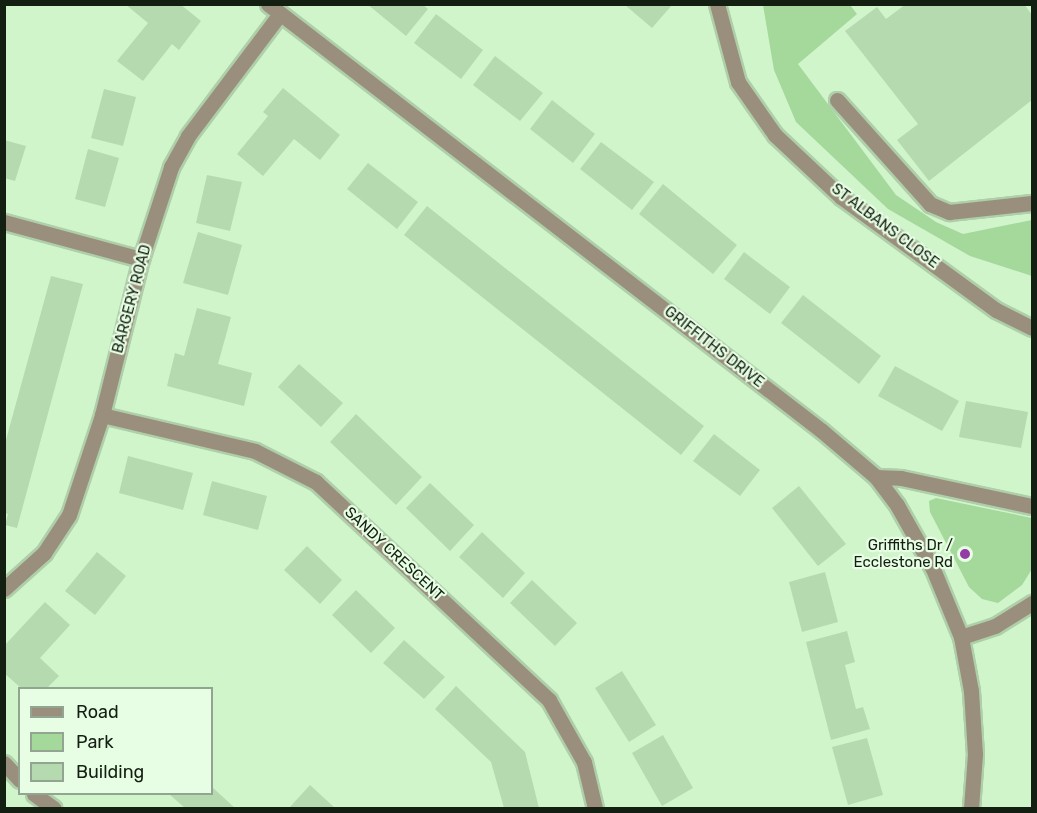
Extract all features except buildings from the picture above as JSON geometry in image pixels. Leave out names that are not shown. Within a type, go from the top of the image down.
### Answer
[{"type":"street","name":"ST ALBANS CLOSE","points":[[717,4],[738,82],[775,135],[842,197],[996,310],[1032,328]]},
{"type":"street","name":"BARGERY ROAD","points":[[4,590],[59,534],[69,515],[102,415],[141,260],[171,167],[188,136],[274,9]]},
{"type":"street","name":"GRIFFITHS DRIVE","points":[[274,9],[813,424],[876,477],[897,505],[933,569],[961,637],[971,691],[975,754],[971,808]]},
{"type":"street","points":[[837,100],[930,204],[949,212],[1032,203]]},
{"type":"street","points":[[4,222],[141,260]]},
{"type":"street","name":"SANDY CRESCENT","points":[[102,415],[255,451],[316,482],[549,700],[584,762],[595,808]]},
{"type":"street","points":[[876,477],[901,478],[1032,506]]},
{"type":"street","points":[[961,637],[995,626],[1032,603]]},
{"type":"street","points":[[4,763],[18,778]]},
{"type":"street","points":[[35,795],[53,808]]},
{"type":"green space","points":[[763,5],[850,5],[857,14],[798,64],[896,195],[936,222],[963,234],[1032,220],[1032,276],[970,256],[888,209],[796,122],[774,70]]},
{"type":"green space","points":[[936,498],[1032,518],[1032,569],[1022,585],[998,603],[982,599],[969,587],[930,512],[929,501]]},
{"type":"place","name":"Griffiths Dr / Ecclestone Rd","points":[[965,554]]}]
